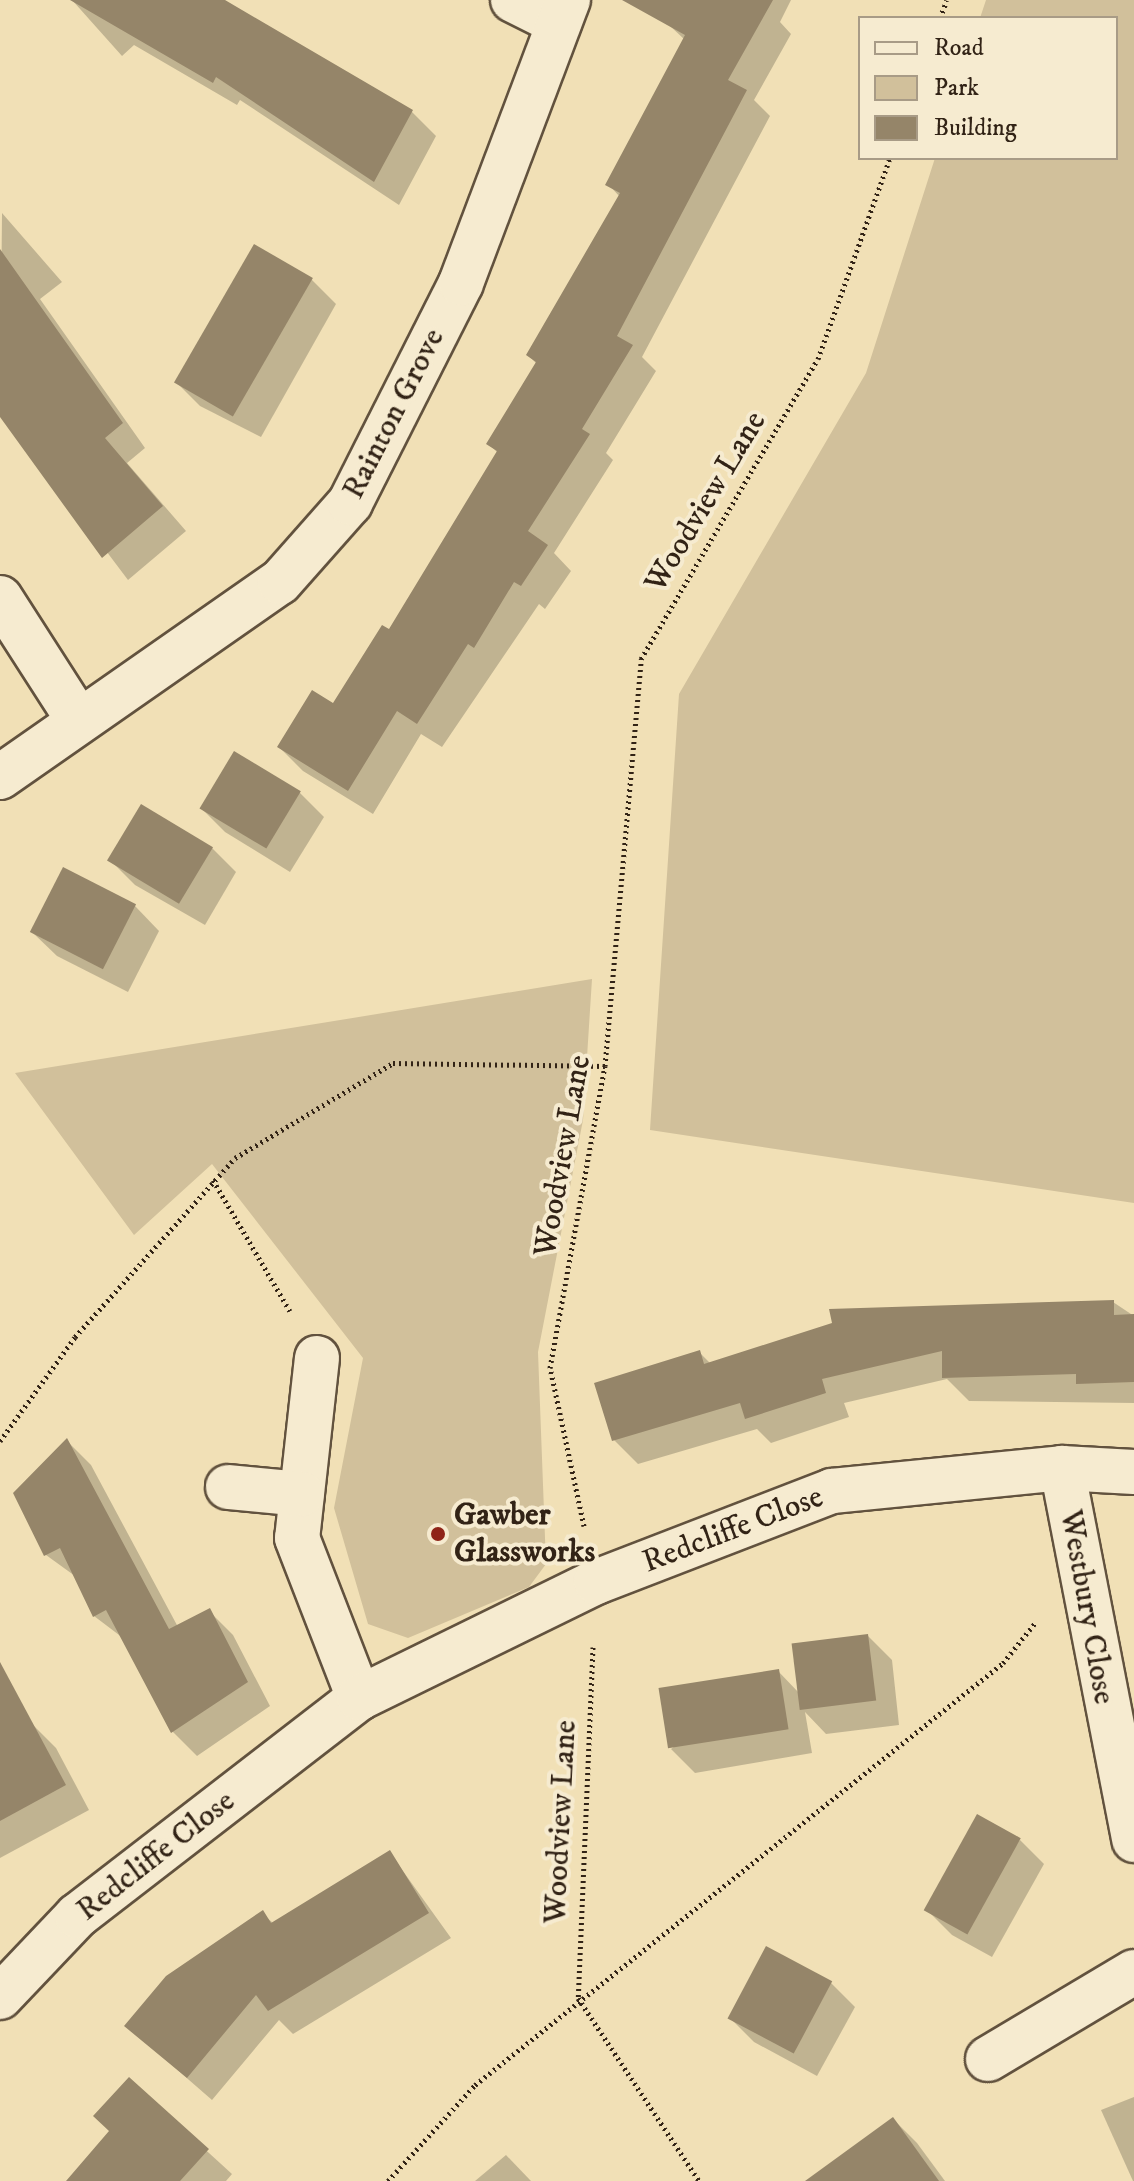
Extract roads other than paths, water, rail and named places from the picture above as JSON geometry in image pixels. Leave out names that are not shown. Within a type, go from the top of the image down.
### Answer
[{"type":"street","points":[[513,0],[564,12]]},
{"type":"street","name":"Rainton Grove","points":[[0,777],[280,582],[350,503],[461,283],[564,12]]},
{"type":"street","points":[[0,598],[79,721]]},
{"type":"street","points":[[317,1358],[297,1538],[359,1698]]},
{"type":"street","name":"Redcliffe Close","points":[[0,1997],[77,1916],[359,1698],[596,1582],[832,1491],[1062,1468],[1134,1472]]},
{"type":"street","name":"Westbury Close","points":[[1062,1468],[1078,1570],[1134,1840]]},
{"type":"street","points":[[228,1487],[302,1494]]},
{"type":"street","points":[[988,2059],[1134,1972]]},
{"type":"place","name":"Gawber Glassworks","points":[[438,1534]]}]
